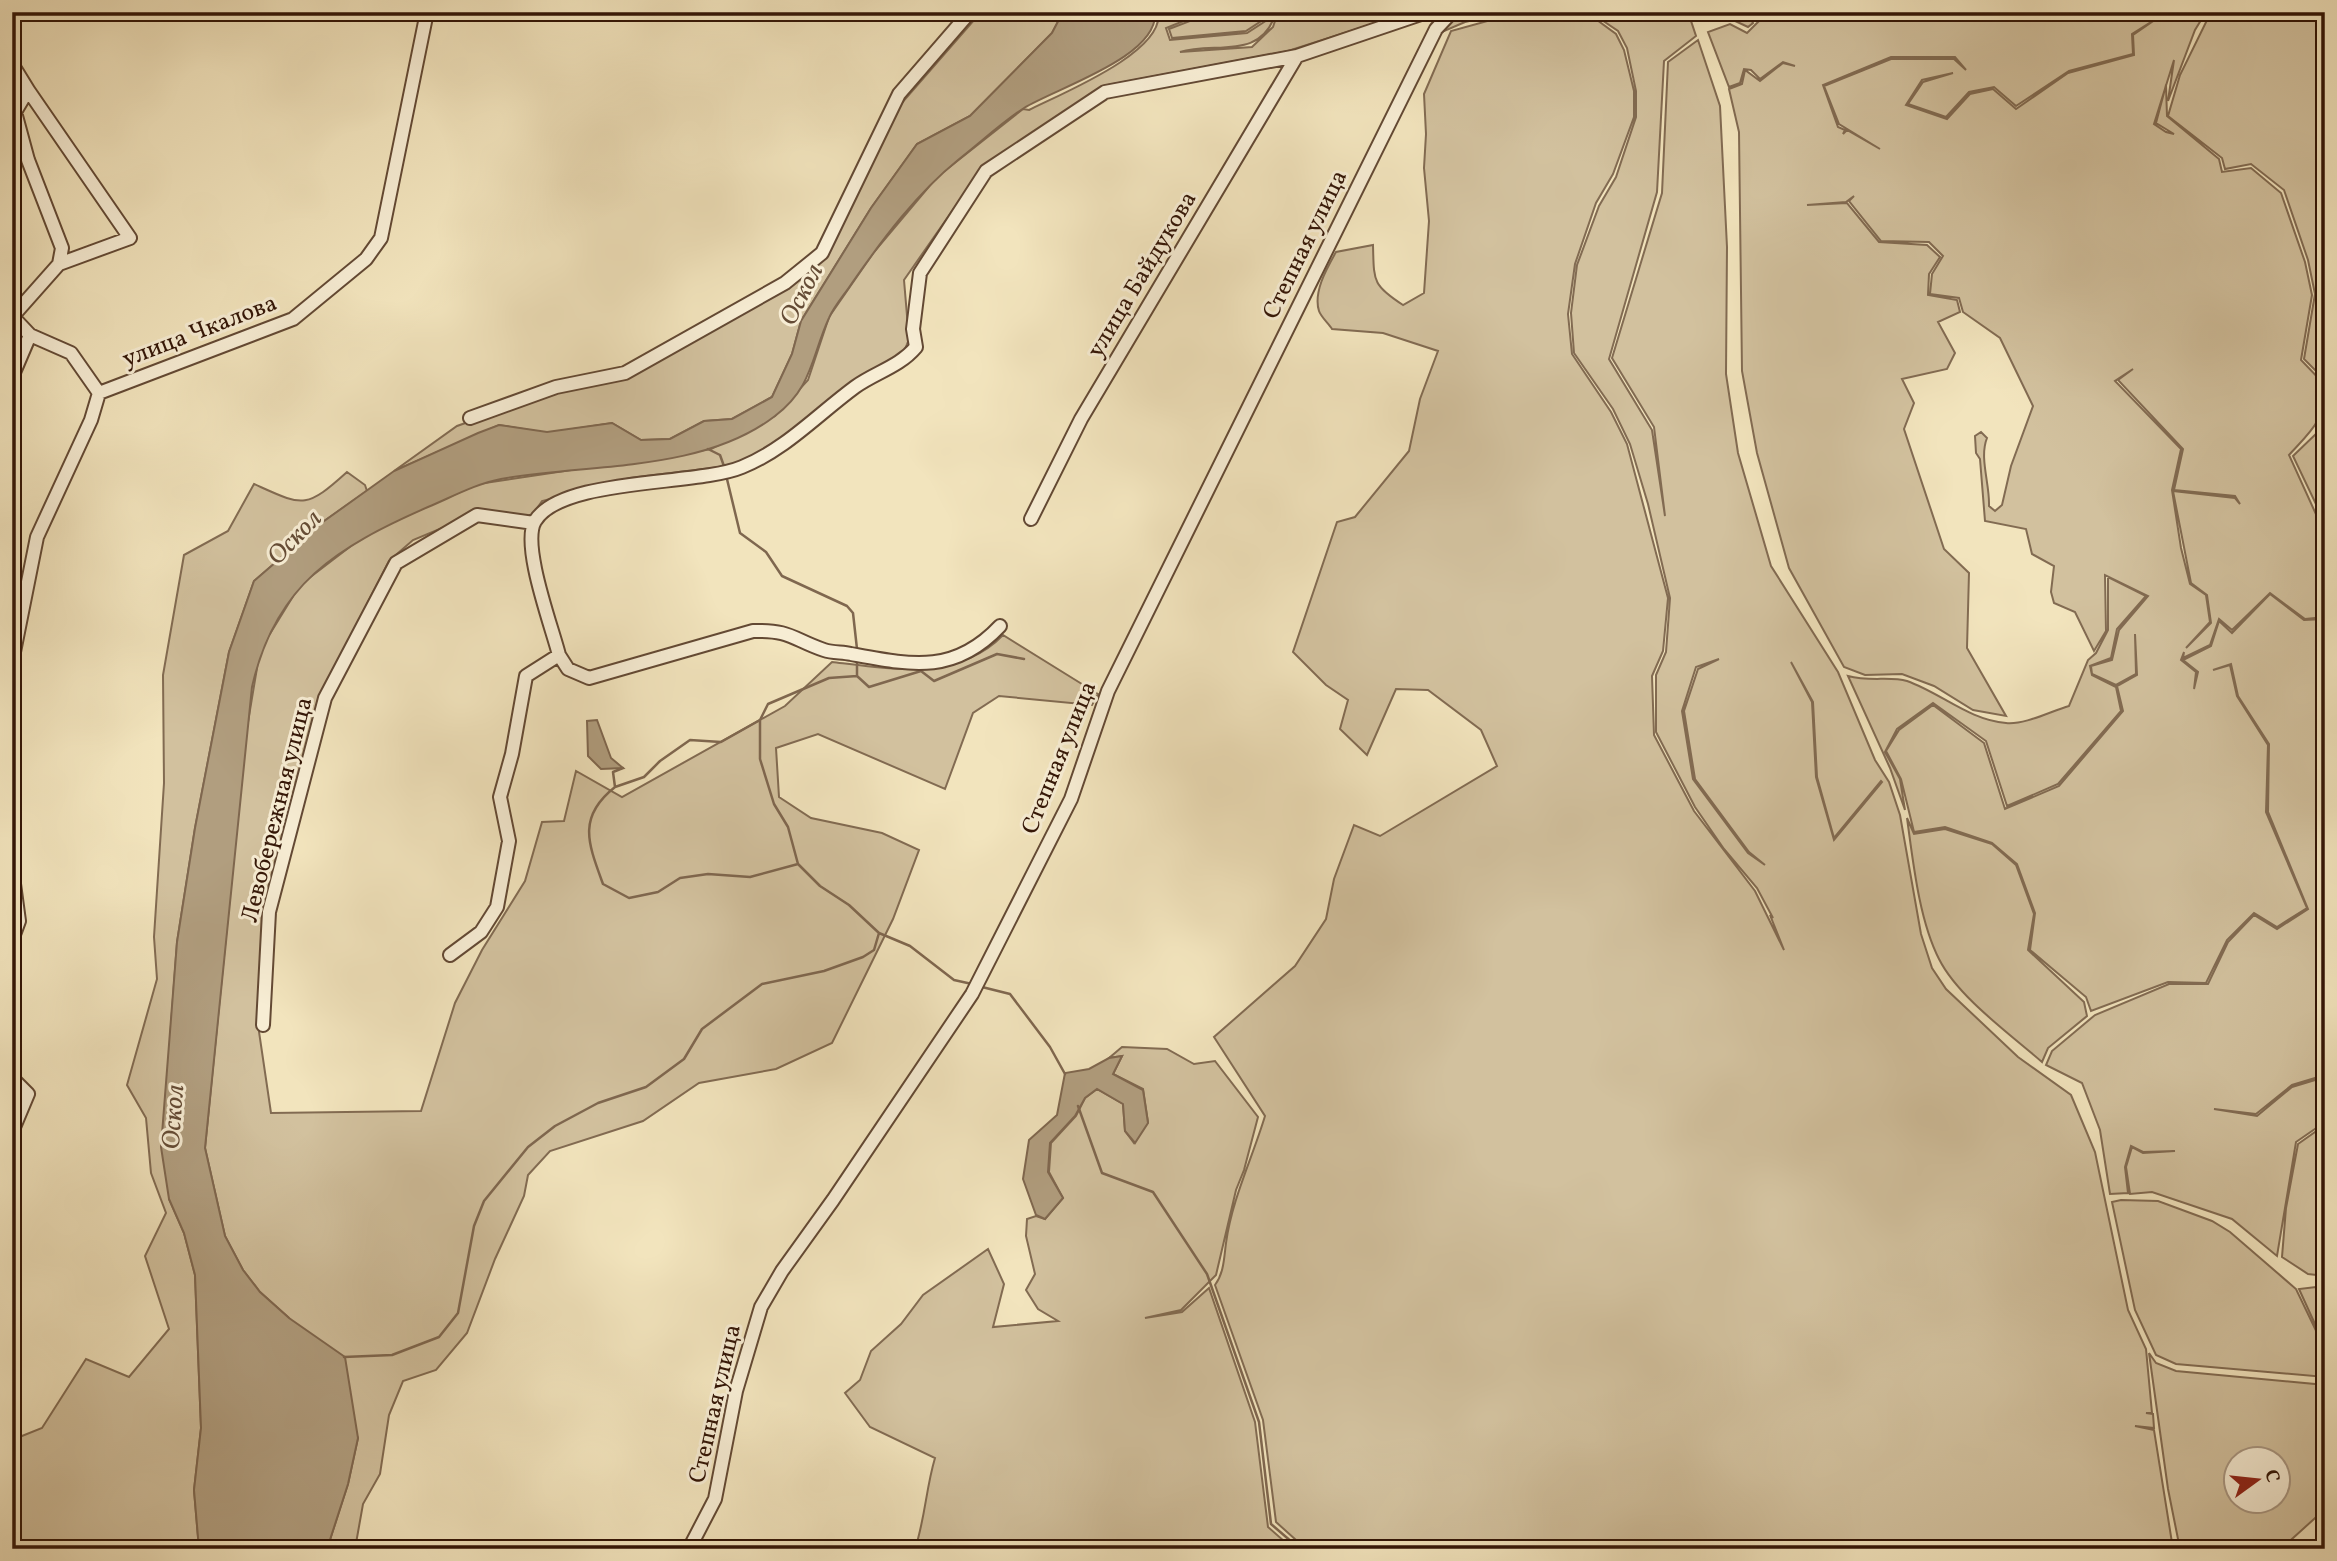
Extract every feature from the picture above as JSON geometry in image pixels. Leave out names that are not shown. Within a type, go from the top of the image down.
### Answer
[{"type":"street","name":"улица Чкалова","points":[[12,662],[37,537],[91,420],[99,393],[293,319],[366,259],[381,238],[427,12]]},
{"type":"street","points":[[470,418],[556,387],[625,373],[794,275],[822,253],[899,94],[970,12]]},
{"type":"street","points":[[1000,626],[980,647],[948,659],[922,664],[825,650],[780,631],[753,631],[589,678],[568,669],[559,655],[530,546],[534,523],[546,509],[562,501],[635,483],[722,472],[774,451],[856,386],[904,361],[916,347],[913,329],[920,272],[986,171],[1105,92],[1297,56],[1427,12]]},
{"type":"street","name":"Степная улица","points":[[689,1549],[715,1499],[736,1391],[761,1307],[782,1271],[972,994],[1071,799],[1108,691],[1436,29],[1452,12]]},
{"type":"street","name":"улица Байдукова","points":[[1031,519],[1081,419],[1297,56]]},
{"type":"street","points":[[12,64],[130,238],[59,264],[13,316],[30,335],[71,353],[99,393]]},
{"type":"street","points":[[28,90],[15,112],[28,160],[62,247],[59,264]]},
{"type":"street","points":[[12,377],[30,335]]},
{"type":"street","name":"Левобережная улица","points":[[263,1025],[269,912],[325,698],[396,563],[477,515],[534,523]]},
{"type":"street","points":[[450,955],[481,932],[497,907],[509,841],[500,797],[512,754],[526,676],[559,655]]},
{"type":"street","points":[[12,869],[19,921],[12,940]]},
{"type":"street","points":[[12,1079],[28,1094],[12,1132]]},
{"type":"shaded area","points":[[981,12],[1063,12],[1052,33],[970,116],[917,144],[871,208],[801,321],[792,354],[772,397],[732,419],[704,421],[670,439],[641,440],[612,423],[547,433],[499,425],[394,471],[457,426],[554,392],[630,375],[824,254],[893,113]]},
{"type":"shaded area","points":[[1158,12],[1206,12],[1166,28],[1170,40],[1247,33],[1275,15],[1268,29],[1258,39],[1247,44],[1180,52],[1252,47],[1273,27],[1278,12],[1410,12],[1288,51],[1108,85],[1093,92],[976,177],[904,280],[909,339],[902,357],[769,448],[736,465],[630,478],[542,501],[529,520],[478,513],[413,540],[389,561],[321,694],[265,913],[258,1025],[271,1113],[421,1111],[455,1003],[482,950],[525,881],[542,822],[564,821],[576,771],[622,797],[785,706],[832,662],[900,669],[945,666],[966,660],[985,650],[1003,635],[1098,694],[1092,705],[999,696],[973,713],[945,789],[818,734],[776,748],[779,797],[811,818],[882,833],[919,850],[893,919],[832,1043],[776,1069],[699,1083],[643,1121],[550,1151],[528,1175],[524,1196],[495,1259],[467,1333],[436,1370],[403,1381],[389,1415],[380,1474],[363,1504],[355,1549],[327,1549],[348,1484],[358,1438],[289,1318],[260,1292],[243,1270],[225,1236],[205,1148],[246,734],[260,650],[300,585],[368,533],[478,484],[711,449],[775,416],[808,380],[829,317],[874,252],[937,177],[1023,109],[1029,110],[1063,94],[1128,57],[1145,42],[1156,27]]},
{"type":"shaded area","points":[[1213,12],[1275,12],[1246,31],[1172,38],[1169,29]]},
{"type":"shaded area","points":[[1462,12],[1507,12],[1465,22],[1442,32],[1447,23]]},
{"type":"shaded area","points":[[1520,12],[1586,12],[1616,34],[1624,50],[1634,91],[1634,117],[1613,174],[1596,203],[1575,264],[1568,314],[1572,354],[1611,412],[1627,444],[1668,598],[1663,651],[1652,676],[1654,735],[1694,811],[1755,891],[1784,950],[1770,915],[1773,918],[1757,888],[1724,849],[1695,807],[1656,732],[1656,675],[1666,652],[1670,598],[1648,504],[1630,444],[1613,409],[1574,353],[1571,313],[1577,265],[1599,206],[1616,177],[1636,117],[1636,91],[1627,48],[1618,31],[1590,12],[1688,12],[1696,36],[1664,61],[1657,192],[1609,359],[1652,430],[1665,516],[1654,427],[1612,358],[1662,193],[1668,62],[1698,40],[1720,106],[1727,247],[1726,374],[1738,453],[1771,566],[1838,672],[1875,760],[1889,782],[1900,815],[1921,934],[1932,968],[1946,989],[2018,1057],[2071,1095],[2095,1152],[2128,1310],[2146,1349],[2152,1413],[2146,1413],[2153,1414],[2154,1428],[2135,1426],[2154,1430],[2173,1549],[1306,1549],[1276,1522],[1263,1420],[1215,1285],[1222,1270],[1233,1211],[1265,1116],[1214,1037],[1295,966],[1326,919],[1334,879],[1354,825],[1380,836],[1497,766],[1481,730],[1428,690],[1396,689],[1367,755],[1340,729],[1348,700],[1326,685],[1293,652],[1337,522],[1355,517],[1409,451],[1420,399],[1438,351],[1383,333],[1332,329],[1321,316],[1318,296],[1322,280],[1336,252],[1373,245],[1375,275],[1385,292],[1403,305],[1424,293],[1429,221],[1424,168],[1424,94],[1451,31]],"holes":[[[1719,659],[1698,669],[1684,711],[1695,779],[1749,852],[1765,865],[1748,853],[1693,779],[1682,711],[1696,667]],[[1791,662],[1813,702],[1817,777],[1834,838],[1882,782],[1834,840],[1816,777],[1812,702]]]},
{"type":"shaded area","points":[[1700,12],[1746,12],[1753,23],[1748,27],[1731,19],[1704,20]]},
{"type":"shaded area","points":[[1768,12],[2206,12],[2195,30],[2168,101],[2174,60],[2166,86],[2167,116],[2219,159],[2222,172],[2251,168],[2281,193],[2305,262],[2312,295],[2301,360],[2325,385],[2323,408],[2316,424],[2289,455],[2325,534],[2325,617],[2305,619],[2270,593],[2232,630],[2219,619],[2210,645],[2183,658],[2184,652],[2181,660],[2196,672],[2194,689],[2198,672],[2183,660],[2211,646],[2219,621],[2232,633],[2270,594],[2304,620],[2325,619],[2325,1075],[2292,1085],[2256,1114],[2214,1109],[2257,1116],[2292,1087],[2325,1077],[2325,1122],[2296,1142],[2277,1256],[2232,1219],[2152,1192],[2130,1194],[2126,1167],[2132,1147],[2143,1153],[2175,1151],[2143,1152],[2131,1146],[2125,1167],[2128,1193],[2110,1194],[2100,1130],[2082,1083],[2046,1065],[2052,1051],[2095,1015],[2169,984],[2208,984],[2228,942],[2254,915],[2277,929],[2308,909],[2268,812],[2269,744],[2238,696],[2231,664],[2213,670],[2230,665],[2237,696],[2268,745],[2266,812],[2307,908],[2277,927],[2254,913],[2227,940],[2206,983],[2168,982],[2091,1011],[2086,997],[2030,950],[2035,913],[2017,864],[1992,843],[1945,827],[1914,832],[1901,779],[1886,751],[1899,730],[1933,705],[1984,743],[2005,809],[2059,786],[2123,711],[2117,686],[2137,675],[2135,634],[2136,674],[2116,685],[2092,674],[2091,666],[2112,660],[2119,630],[2148,596],[2105,575],[2106,631],[2094,651],[2075,612],[2054,603],[2051,592],[2054,566],[2032,554],[2026,529],[1985,521],[1980,459],[1976,453],[1975,436],[1981,432],[1987,438],[1984,463],[1989,506],[1995,511],[2002,505],[2011,466],[2033,406],[2000,338],[1963,312],[1959,298],[1930,294],[1932,274],[1943,256],[1929,242],[1881,241],[1849,201],[1854,196],[1846,202],[1807,205],[1847,203],[1879,242],[1927,245],[1940,257],[1929,274],[1928,295],[1957,300],[1960,312],[1938,322],[1955,353],[1947,369],[1902,379],[1914,403],[1904,429],[1944,549],[1969,573],[1967,648],[2006,716],[1973,710],[1934,686],[1902,674],[1865,675],[1844,667],[1789,568],[1757,453],[1742,371],[1739,132],[1729,89],[1742,84],[1745,70],[1760,81],[1783,63],[1795,66],[1783,62],[1760,79],[1751,70],[1744,69],[1740,83],[1729,87],[1708,32],[1730,24],[1747,33]],"holes":[[[2162,15],[2133,35],[2134,55],[2068,73],[2016,109],[1993,89],[1970,94],[1947,119],[1906,105],[1922,80],[1953,73],[1923,82],[1908,104],[1946,117],[1969,92],[1994,87],[2016,106],[2069,71],[2133,54],[2132,34]],[[1891,57],[1955,57],[1966,70],[1954,59],[1891,59],[1824,86],[1839,124],[1880,149],[1847,130],[1843,134],[1845,130],[1838,127],[1823,85]],[[2165,89],[2156,123],[2174,134],[2154,124]],[[2133,369],[2118,380],[2183,449],[2174,490],[2235,496],[2240,504],[2235,498],[2173,491],[2191,583],[2207,595],[2211,623],[2186,648],[2210,622],[2206,595],[2190,584],[2181,548],[2172,490],[2181,449],[2115,381]]]},
{"type":"shaded area","points":[[2211,12],[2294,12],[2325,23],[2325,380],[2304,359],[2315,294],[2308,260],[2284,190],[2251,164],[2225,169],[2222,158],[2168,116],[2180,75]]},
{"type":"shaded area","points":[[2325,412],[2325,523],[2293,456],[2319,431]]},
{"type":"shaded area","points":[[347,472],[365,485],[367,491],[320,524],[254,581],[229,652],[195,828],[177,942],[170,1039],[169,1199],[184,1233],[195,1275],[201,1428],[194,1490],[199,1549],[12,1549],[12,1440],[42,1428],[86,1359],[129,1377],[169,1329],[145,1256],[166,1213],[151,1173],[146,1118],[127,1085],[157,979],[154,937],[164,783],[163,675],[184,555],[228,531],[254,484],[283,497],[303,500],[322,493]]},
{"type":"shaded area","points":[[2108,577],[2146,596],[2117,629],[2111,658],[2090,666],[2092,675],[2116,687],[2121,711],[2058,784],[2007,806],[1986,741],[1933,703],[1897,729],[1885,752],[1900,779],[1905,810],[1890,768],[1848,676],[1907,681],[1967,712],[2006,723],[2030,720],[2069,706],[2088,660],[2096,653],[2108,630]]},
{"type":"shaded area","points":[[1907,818],[1914,834],[1945,829],[1992,844],[2016,865],[2034,914],[2028,950],[2084,1002],[2087,1016],[2048,1048],[2042,1062],[1972,1001],[1939,959],[1926,927],[1914,871]]},
{"type":"shaded area","points":[[1122,1047],[1167,1049],[1194,1064],[1215,1061],[1258,1117],[1236,1190],[1216,1275],[1181,1310],[1145,1318],[1182,1312],[1209,1288],[1255,1422],[1268,1527],[1293,1549],[915,1549],[935,1458],[870,1427],[845,1393],[860,1380],[871,1351],[901,1324],[923,1295],[988,1249],[1004,1284],[993,1327],[1058,1321],[1038,1309],[1026,1290],[1035,1274],[1026,1236],[1027,1219],[1036,1216],[1045,1219],[1063,1198],[1049,1172],[1051,1143],[1076,1116],[1085,1098],[1097,1089],[1123,1104],[1125,1131],[1134,1143],[1148,1122],[1143,1089],[1113,1074],[1122,1056],[1109,1058]]},
{"type":"shaded area","points":[[2325,1125],[2325,1276],[2308,1274],[2282,1257],[2286,1208],[2298,1144]]},
{"type":"shaded area","points":[[2158,1201],[2212,1221],[2230,1232],[2296,1289],[2319,1337],[2325,1339],[2325,1377],[2176,1364],[2156,1355],[2135,1310],[2112,1202]]},
{"type":"shaded area","points":[[2316,1287],[2325,1291],[2325,1336],[2320,1335],[2299,1289]]},
{"type":"shaded area","points":[[2149,1353],[2156,1363],[2176,1371],[2325,1385],[2325,1509],[2281,1549],[2180,1549],[2168,1489]]},
{"type":"water","name":"Оскол","points":[[1063,12],[1155,12],[1152,28],[1141,43],[1124,57],[1024,108],[928,187],[888,234],[837,305],[823,332],[804,383],[775,416],[746,434],[713,448],[679,457],[501,479],[464,491],[395,522],[338,554],[314,573],[276,621],[262,651],[252,687],[205,1148],[225,1236],[243,1270],[260,1292],[289,1318],[345,1357],[358,1438],[348,1484],[327,1549],[199,1549],[194,1490],[201,1428],[195,1275],[184,1233],[169,1199],[161,1147],[177,942],[195,828],[229,652],[254,581],[320,524],[394,471],[499,425],[547,432],[612,423],[641,440],[670,439],[704,421],[732,419],[772,397],[792,354],[801,321],[871,208],[917,144],[970,116],[1052,33]]},
{"type":"water","points":[[597,720],[611,758],[623,768],[601,769],[588,756],[587,721]]},
{"type":"water","points":[[1122,1056],[1113,1074],[1143,1090],[1148,1123],[1135,1143],[1125,1131],[1123,1104],[1097,1089],[1085,1098],[1075,1116],[1050,1143],[1048,1172],[1063,1198],[1045,1219],[1036,1215],[1023,1179],[1029,1140],[1057,1115],[1065,1073],[1089,1069],[1109,1058]]},
{"type":"waterway","points":[[708,449],[720,455],[725,469]]},
{"type":"waterway","points":[[726,475],[740,533],[766,552],[782,576],[847,606],[853,613],[857,649]]},
{"type":"waterway","points":[[857,660],[857,676],[869,687],[921,671],[934,681],[997,654],[1024,659]]},
{"type":"waterway","points":[[857,676],[829,678],[768,704],[760,720],[760,759],[774,804],[788,827],[798,864],[820,886],[849,905],[879,933],[910,946],[954,980],[972,984]]},
{"type":"waterway","points":[[623,768],[613,772],[615,787],[644,777],[660,761],[690,740],[721,742],[760,720]]},
{"type":"waterway","points":[[615,787],[595,809],[589,831],[590,843],[603,884],[629,898],[658,892],[680,878],[708,874],[750,877],[798,864]]},
{"type":"waterway","points":[[344,1357],[392,1355],[439,1337],[458,1313],[474,1226],[484,1201],[528,1147],[555,1126],[598,1103],[646,1087],[684,1059],[702,1029],[762,984],[824,971],[863,957],[874,950],[879,933]]},
{"type":"waterway","points":[[982,987],[1010,994],[1050,1047],[1065,1074]]},
{"type":"waterway","points":[[1078,1106],[1102,1173],[1153,1192],[1207,1274],[1259,1422],[1271,1524],[1300,1549]]}]
